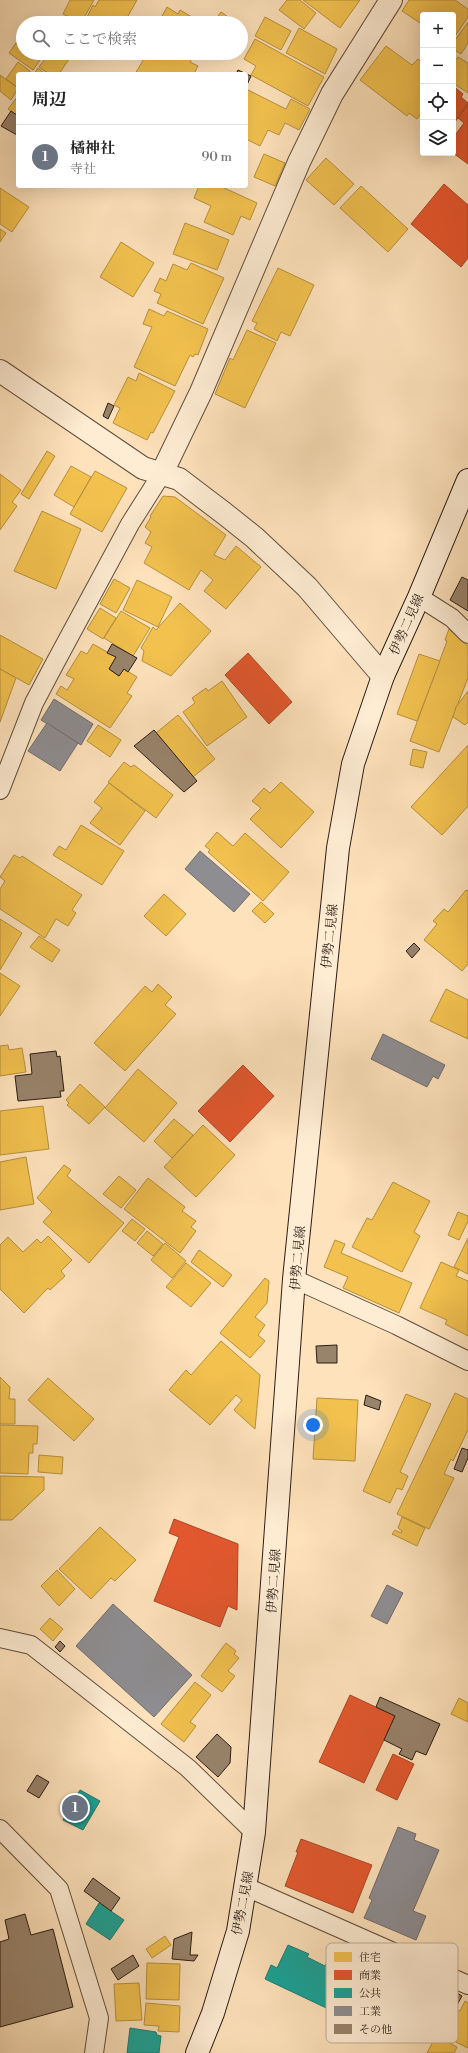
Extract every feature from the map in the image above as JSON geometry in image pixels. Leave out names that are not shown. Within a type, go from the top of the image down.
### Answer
[{"type":"main road","points":[[161,475],[201,392],[299,162],[332,94],[391,0]]},
{"type":"main road","points":[[0,371],[143,468],[161,475],[179,479],[260,544],[307,587],[383,676]]},
{"type":"main road","name":"伊勢二見線","points":[[197,2053],[213,2013],[238,1932],[254,1832],[294,1279],[338,848],[353,764],[383,676],[419,597],[468,480]]},
{"type":"lane","points":[[0,790],[34,704],[130,524],[161,475]]},
{"type":"lane","points":[[419,597],[452,618],[468,634]]},
{"type":"lane","points":[[294,1279],[396,1325],[468,1361]]},
{"type":"lane","points":[[0,1638],[31,1645],[183,1764],[254,1832]]},
{"type":"lane","points":[[0,1829],[59,1889],[98,2018],[94,2053]]},
{"type":"lane","points":[[246,1887],[373,1943]]},
{"type":"lane","points":[[458,1981],[468,1985]]},
{"type":"building: 住宅","points":[[70,0],[94,0],[85,16],[67,16],[63,14]]},
{"type":"building: 住宅","points":[[99,0],[137,0],[128,16],[88,16],[93,5],[95,7]]},
{"type":"building: 住宅","points":[[287,0],[300,0],[316,13],[304,29],[279,10]]},
{"type":"building: 住宅","points":[[303,0],[360,0],[340,28]]},
{"type":"building: 住宅","points":[[409,0],[455,0],[468,9],[468,17],[456,35],[456,12],[420,12],[420,23],[402,11]]},
{"type":"building: 住宅","points":[[167,7],[178,14],[180,10],[190,16],[162,16]]},
{"type":"building: 住宅","points":[[221,12],[227,16],[218,16]]},
{"type":"building: 住宅","points":[[265,17],[291,31],[281,50],[255,36]]},
{"type":"building: 住宅","points":[[468,22],[468,43],[461,54],[456,51],[456,39]]},
{"type":"building: 住宅","points":[[299,28],[337,49],[325,74],[286,53]]},
{"type":"building: 住宅","points":[[255,39],[324,77],[308,106],[251,75],[256,66],[246,60],[248,60],[248,52]]},
{"type":"building: 住宅","points":[[16,43],[16,58],[9,53]]},
{"type":"building: 住宅","points":[[386,46],[412,65],[418,59],[420,61],[420,115],[417,119],[409,113],[407,116],[360,80]]},
{"type":"building: 住宅","points":[[458,57],[468,63],[468,93],[456,85],[456,60]]},
{"type":"building: 住宅","points":[[19,60],[40,60],[33,70]]},
{"type":"building: 住宅","points":[[44,60],[68,60],[60,72],[46,72],[39,67]]},
{"type":"building: 住宅","points":[[143,60],[191,60],[190,62],[198,66],[195,72],[136,72]]},
{"type":"building: 住宅","points":[[18,62],[30,71],[16,72],[16,86],[6,79]]},
{"type":"building: 住宅","points":[[38,68],[43,72],[35,72]]},
{"type":"building: 住宅","points":[[0,75],[16,87],[16,91],[11,100],[0,91]]},
{"type":"building: 住宅","points":[[248,90],[286,109],[291,99],[310,109],[299,130],[285,123],[279,135],[268,130],[260,146],[248,140]]},
{"type":"building: 住宅","points":[[16,99],[16,115],[8,109]]},
{"type":"building: 住宅","points":[[264,154],[285,163],[275,186],[254,177]]},
{"type":"building: 住宅","points":[[326,158],[354,184],[334,205],[306,180]]},
{"type":"building: 住宅","points":[[361,186],[408,229],[388,252],[340,208]]},
{"type":"building: 住宅","points":[[0,188],[29,207],[12,232],[0,224]]},
{"type":"building: 住宅","points":[[198,188],[224,188],[257,203],[250,220],[241,216],[233,235],[204,222],[211,206],[194,198]]},
{"type":"building: 住宅","points":[[185,223],[229,240],[217,270],[173,254]]},
{"type":"building: 住宅","points":[[0,229],[6,233],[0,242]]},
{"type":"building: 住宅","points":[[121,242],[154,263],[133,297],[100,277]]},
{"type":"building: 住宅","points":[[191,263],[224,278],[203,324],[157,303],[161,294],[154,291],[160,278],[166,281],[173,264],[187,270]]},
{"type":"building: 住宅","points":[[278,268],[314,285],[290,336],[281,332],[277,341],[254,329],[257,323],[252,321]]},
{"type":"building: 住宅","points":[[149,309],[164,316],[167,311],[208,329],[198,355],[195,354],[193,357],[190,355],[175,386],[134,367],[152,327],[143,324]]},
{"type":"building: 住宅","points":[[247,330],[276,343],[245,408],[215,394],[230,358],[233,360]]},
{"type":"building: 住宅","points":[[139,373],[175,391],[153,433],[151,432],[147,440],[113,423],[120,408],[114,405],[128,377],[136,381]]},
{"type":"building: 住宅","points":[[47,451],[55,456],[29,499],[21,494]]},
{"type":"building: 住宅","points":[[71,466],[91,477],[74,507],[54,495]]},
{"type":"building: 住宅","points":[[95,471],[127,488],[102,532],[70,514]]},
{"type":"building: 住宅","points":[[0,474],[21,490],[12,502],[17,506],[0,530]]},
{"type":"building: 住宅","points":[[163,496],[175,497],[226,535],[214,555],[225,560],[236,546],[261,567],[226,609],[204,591],[213,580],[201,570],[189,590],[144,563],[152,547],[145,543],[151,532],[145,527]]},
{"type":"building: 住宅","points":[[42,511],[81,529],[56,589],[14,571]]},
{"type":"building: 住宅","points":[[114,579],[130,588],[116,613],[100,604]]},
{"type":"building: 住宅","points":[[137,580],[172,597],[158,627],[123,610]]},
{"type":"building: 住宅","points":[[180,603],[211,631],[171,676],[142,661],[144,651],[141,648],[153,627],[156,630]]},
{"type":"building: 住宅","points":[[100,608],[116,618],[103,639],[87,629]]},
{"type":"building: 住宅","points":[[121,611],[150,628],[133,656],[104,638]]},
{"type":"building: 住宅","points":[[449,629],[468,646],[468,678],[439,752],[410,741],[447,641],[445,640]]},
{"type":"building: 住宅","points":[[0,635],[43,659],[29,685],[0,669]]},
{"type":"building: 住宅","points":[[93,644],[116,657],[109,669],[119,676],[124,669],[137,677],[127,693],[132,696],[110,728],[56,694],[61,686],[67,690],[74,679],[66,675],[81,651],[87,654]]},
{"type":"building: 住宅","points":[[419,654],[440,661],[417,721],[397,714]]},
{"type":"building: 住宅","points":[[0,669],[16,678],[0,722]]},
{"type":"building: 住宅","points":[[222,681],[247,717],[207,746],[183,712],[195,703],[192,698],[206,688],[208,691]]},
{"type":"building: 住宅","points":[[468,691],[468,722],[465,725],[453,717],[456,707]]},
{"type":"building: 住宅","points":[[178,715],[215,759],[193,777],[156,733]]},
{"type":"building: 住宅","points":[[98,725],[121,740],[110,757],[87,741]]},
{"type":"building: 住宅","points":[[468,745],[468,806],[442,835],[411,807]]},
{"type":"building: 住宅","points":[[413,749],[427,752],[423,768],[410,765]]},
{"type":"building: 住宅","points":[[124,762],[131,767],[134,765],[173,795],[156,818],[108,782]]},
{"type":"building: 住宅","points":[[281,782],[314,812],[281,848],[250,819],[261,808],[252,801],[264,788],[270,793]]},
{"type":"building: 住宅","points":[[109,783],[145,811],[120,845],[90,823],[102,808],[94,802]]},
{"type":"building: 住宅","points":[[81,825],[124,851],[102,885],[53,855],[59,846],[66,850]]},
{"type":"building: 住宅","points":[[217,832],[233,846],[245,833],[289,872],[263,901],[208,852],[210,850],[205,846]]},
{"type":"building: 住宅","points":[[14,855],[20,858],[22,856],[82,895],[72,910],[76,913],[68,926],[56,919],[45,938],[0,909],[0,889],[5,881],[0,877]]},
{"type":"building: 住宅","points":[[466,890],[468,891],[468,964],[462,971],[424,940],[437,924],[433,921],[444,909],[448,912]]},
{"type":"building: 住宅","points":[[164,894],[186,914],[166,936],[144,916]]},
{"type":"building: 住宅","points":[[261,902],[274,914],[265,923],[252,911]]},
{"type":"building: 住宅","points":[[0,919],[22,933],[0,970]]},
{"type":"building: 住宅","points":[[39,936],[60,950],[52,962],[30,947]]},
{"type":"building: 住宅","points":[[0,973],[20,986],[0,1016]]},
{"type":"building: 住宅","points":[[158,984],[172,997],[165,1005],[176,1014],[125,1071],[94,1043],[145,986],[152,992]]},
{"type":"building: 住宅","points":[[446,989],[468,1000],[468,1039],[430,1021]]},
{"type":"building: 住宅","points":[[8,1045],[9,1050],[22,1048],[26,1072],[0,1076],[0,1046]]},
{"type":"building: 住宅","points":[[138,1069],[177,1103],[144,1142],[105,1108]]},
{"type":"building: 住宅","points":[[80,1084],[105,1107],[89,1124],[67,1105],[69,1103],[66,1100]]},
{"type":"building: 住宅","points":[[43,1106],[49,1149],[0,1155],[0,1111]]},
{"type":"building: 住宅","points":[[174,1119],[193,1135],[172,1158],[154,1141]]},
{"type":"building: 住宅","points":[[203,1125],[235,1155],[196,1197],[164,1167]]},
{"type":"building: 住宅","points":[[26,1157],[34,1204],[0,1210],[0,1162]]},
{"type":"building: 住宅","points":[[64,1165],[71,1170],[67,1176],[124,1223],[89,1263],[43,1222],[52,1212],[37,1198]]},
{"type":"building: 住宅","points":[[119,1176],[136,1190],[121,1208],[103,1194]]},
{"type":"building: 住宅","points":[[148,1178],[185,1207],[182,1211],[196,1221],[191,1227],[196,1231],[180,1253],[124,1209]]},
{"type":"building: 住宅","points":[[393,1182],[430,1201],[414,1232],[420,1236],[402,1272],[352,1247],[367,1218],[372,1220]]},
{"type":"building: 住宅","points":[[458,1212],[468,1216],[468,1221],[459,1240],[448,1235]]},
{"type":"building: 住宅","points":[[132,1219],[145,1229],[135,1241],[122,1231]]},
{"type":"building: 住宅","points":[[147,1231],[163,1244],[153,1256],[137,1243]]},
{"type":"building: 住宅","points":[[48,1236],[72,1260],[61,1271],[65,1276],[50,1290],[48,1288],[24,1313],[0,1289],[0,1245],[8,1237],[23,1252],[37,1239],[41,1243]]},
{"type":"building: 住宅","points":[[468,1238],[468,1274],[454,1267]]},
{"type":"building: 住宅","points":[[335,1240],[345,1244],[341,1253],[412,1283],[399,1313],[343,1288],[348,1277],[324,1267]]},
{"type":"building: 住宅","points":[[165,1243],[186,1261],[172,1278],[151,1260]]},
{"type":"building: 住宅","points":[[199,1250],[232,1275],[223,1287],[191,1262]]},
{"type":"building: 住宅","points":[[441,1262],[459,1270],[456,1276],[468,1281],[468,1336],[445,1324],[447,1320],[420,1308]]},
{"type":"building: 住宅","points":[[186,1263],[211,1283],[191,1307],[166,1287]]},
{"type":"building: 住宅","points":[[265,1278],[269,1281],[267,1303],[255,1317],[265,1325],[258,1335],[265,1341],[250,1358],[220,1333]]},
{"type":"building: 住宅","points":[[221,1341],[260,1375],[255,1429],[234,1410],[242,1400],[236,1395],[210,1425],[169,1390],[186,1370],[191,1375]]},
{"type":"building: 住宅","points":[[0,1377],[10,1387],[9,1399],[15,1399],[15,1424],[0,1424]]},
{"type":"building: 住宅","points":[[48,1378],[94,1419],[74,1441],[28,1400]]},
{"type":"building: 住宅","points":[[455,1393],[468,1399],[468,1430],[453,1461],[451,1459],[444,1474],[454,1478],[429,1529],[397,1514]]},
{"type":"building: 住宅","points":[[406,1394],[431,1404],[400,1472],[408,1476],[402,1490],[397,1488],[390,1503],[363,1491]]},
{"type":"building: 住宅","points":[[317,1398],[358,1400],[355,1461],[313,1459]]},
{"type":"building: 住宅","points":[[0,1425],[38,1426],[37,1444],[33,1444],[33,1453],[29,1453],[28,1474],[0,1473]]},
{"type":"building: 住宅","points":[[39,1455],[63,1457],[62,1474],[38,1472]]},
{"type":"building: 住宅","points":[[0,1476],[44,1477],[44,1490],[12,1520],[0,1520]]},
{"type":"building: 住宅","points":[[402,1517],[425,1528],[417,1546],[392,1534],[395,1530],[401,1533],[402,1531],[398,1528]]},
{"type":"building: 住宅","points":[[100,1527],[136,1560],[115,1581],[111,1578],[91,1599],[59,1569]]},
{"type":"building: 住宅","points":[[57,1570],[75,1589],[59,1606],[41,1586]]},
{"type":"building: 住宅","points":[[50,1618],[63,1629],[53,1641],[40,1629]]},
{"type":"building: 住宅","points":[[226,1643],[236,1651],[234,1654],[239,1658],[228,1671],[235,1676],[222,1692],[201,1676]]},
{"type":"building: 住宅","points":[[195,1682],[211,1695],[190,1722],[196,1726],[184,1742],[161,1724]]},
{"type":"building: 住宅","points":[[459,1698],[468,1703],[468,1722],[451,1714]]},
{"type":"building: 住宅","points":[[165,1936],[171,1945],[152,1958],[146,1949]]},
{"type":"building: 住宅","points":[[147,1963],[180,1964],[179,2000],[146,1999]]},
{"type":"building: 住宅","points":[[139,1983],[142,2020],[116,2021],[114,1984]]},
{"type":"building: 住宅","points":[[465,2001],[468,2003],[468,2048],[458,2043],[458,2010],[460,2011]]},
{"type":"building: 住宅","points":[[146,2003],[180,2006],[179,2032],[158,2031],[159,2026],[144,2025]]},
{"type":"building: 住宅","points":[[432,2043],[449,2043],[457,2047],[454,2053],[427,2053]]},
{"type":"building: 商業","points":[[456,88],[463,94],[461,97],[468,103],[456,121]]},
{"type":"building: 商業","points":[[468,104],[468,164],[456,155],[456,134],[464,123],[458,118]]},
{"type":"building: 商業","points":[[444,184],[468,205],[468,258],[461,267],[411,224]]},
{"type":"building: 商業","points":[[248,653],[292,702],[269,724],[225,675]]},
{"type":"building: 商業","points":[[243,1065],[274,1096],[230,1142],[198,1111]]},
{"type":"building: 商業","points":[[174,1519],[238,1544],[237,1610],[228,1606],[220,1627],[154,1601],[179,1537],[169,1533]]},
{"type":"building: 商業","points":[[350,1695],[395,1716],[364,1783],[319,1762]]},
{"type":"building: 商業","points":[[393,1754],[414,1764],[397,1800],[376,1790]]},
{"type":"building: 商業","points":[[301,1839],[372,1865],[353,1913],[285,1886],[298,1852],[296,1852]]},
{"type":"building: 公共","points":[[80,1790],[100,1801],[83,1830],[63,1820]]},
{"type":"building: 公共","points":[[99,1903],[124,1920],[110,1940],[86,1924]]},
{"type":"building: 公共","points":[[288,1945],[309,1954],[307,1957],[325,1966],[326,1964],[326,2008],[265,1979],[271,1965],[277,1968]]},
{"type":"building: 公共","points":[[130,2028],[156,2032],[157,2035],[161,2036],[159,2053],[127,2053]]},
{"type":"building: 工業","points":[[54,699],[93,724],[81,745],[41,720]]},
{"type":"building: 工業","points":[[47,723],[78,743],[60,771],[28,751]]},
{"type":"building: 工業","points":[[200,851],[250,894],[234,912],[185,869]]},
{"type":"building: 工業","points":[[383,1034],[445,1065],[438,1079],[433,1076],[427,1087],[371,1059]]},
{"type":"building: 工業","points":[[387,1585],[403,1593],[387,1624],[371,1616]]},
{"type":"building: 工業","points":[[113,1604],[192,1675],[154,1717],[76,1646]]},
{"type":"building: 工業","points":[[398,1827],[416,1834],[414,1840],[439,1850],[413,1911],[426,1916],[416,1940],[364,1918],[372,1900],[369,1898]]},
{"type":"building: その他","points":[[248,75],[251,76],[248,83]]},
{"type":"building: その他","points":[[11,111],[16,115],[16,134],[1,126]]},
{"type":"building: その他","points":[[108,403],[114,406],[108,419],[103,416]]},
{"type":"building: その他","points":[[462,577],[468,580],[468,611],[450,600]]},
{"type":"building: その他","points":[[112,644],[137,658],[128,672],[124,669],[119,676],[109,669],[116,657],[107,653]]},
{"type":"building: その他","points":[[154,730],[197,781],[184,792],[134,746]]},
{"type":"building: その他","points":[[414,943],[420,949],[412,958],[406,951]]},
{"type":"building: その他","points":[[56,1051],[57,1057],[60,1056],[64,1091],[60,1091],[61,1097],[18,1101],[15,1076],[32,1074],[30,1054]]},
{"type":"building: その他","points":[[337,1345],[337,1363],[317,1363],[316,1346]]},
{"type":"building: その他","points":[[366,1395],[381,1401],[379,1410],[364,1405]]},
{"type":"building: その他","points":[[462,1448],[468,1450],[468,1458],[462,1472],[454,1469]]},
{"type":"building: その他","points":[[60,1641],[65,1646],[60,1652],[55,1647]]},
{"type":"building: その他","points":[[380,1697],[440,1724],[426,1755],[416,1751],[412,1760],[399,1754],[402,1749],[384,1740],[395,1716],[376,1707]]},
{"type":"building: その他","points":[[217,1734],[231,1747],[230,1763],[218,1777],[196,1757]]},
{"type":"building: その他","points":[[37,1775],[49,1782],[39,1798],[27,1791]]},
{"type":"building: その他","points":[[93,1878],[120,1898],[111,1911],[84,1891]]},
{"type":"building: その他","points":[[25,1914],[31,1935],[53,1929],[73,2007],[0,2027],[0,1942],[9,1939],[5,1920]]},
{"type":"building: その他","points":[[192,1932],[190,1955],[198,1955],[194,1961],[172,1959],[174,1939]]},
{"type":"building: その他","points":[[133,1955],[139,1966],[118,1980],[111,1969]]},
{"type":"building: その他","points":[[458,1994],[462,1996],[458,2003]]},
{"type":"place","name":"橘神社","points":[[75,1808]]}]
